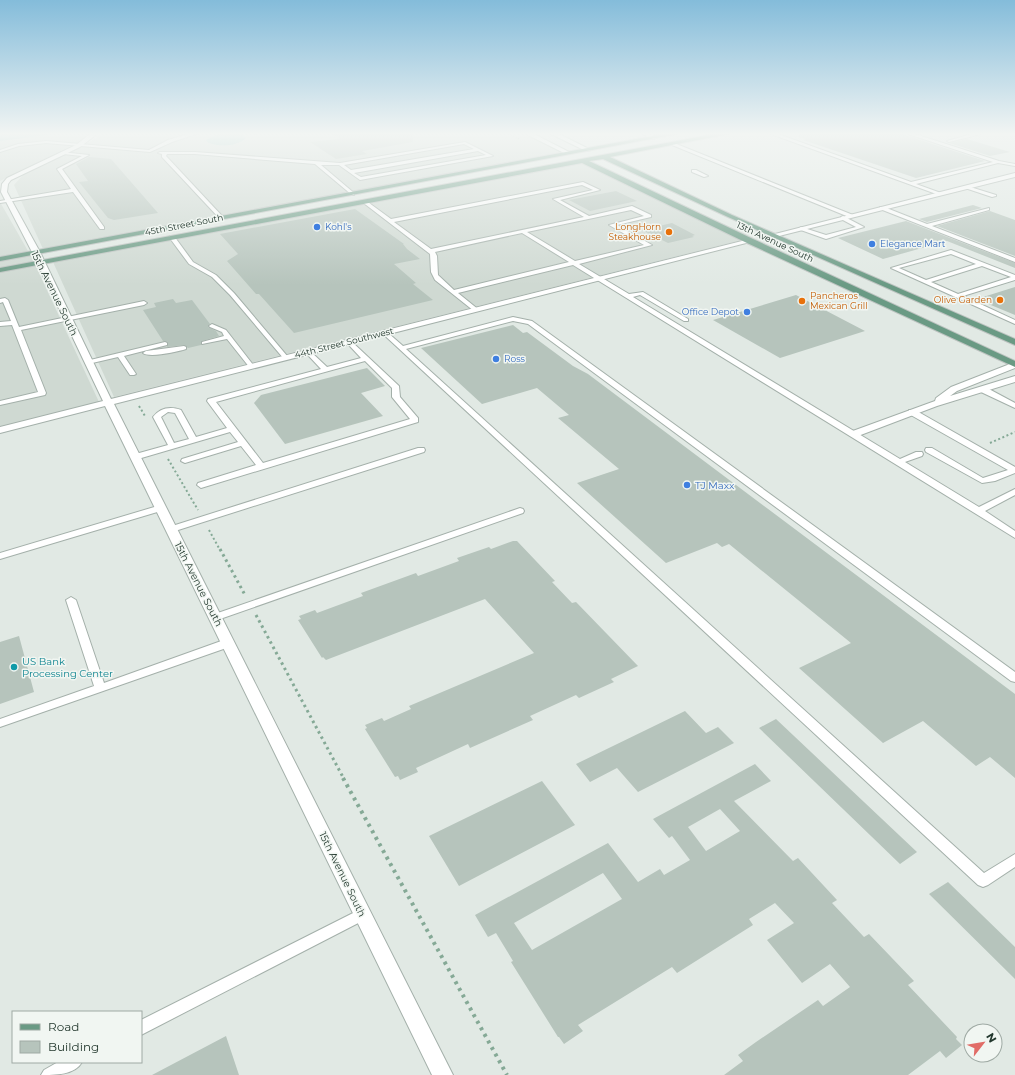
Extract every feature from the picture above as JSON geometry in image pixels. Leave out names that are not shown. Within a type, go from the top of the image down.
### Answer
[{"type":"main road","name":"45th Street South","points":[[0,270],[38,257],[221,218],[404,184]]},
{"type":"main road","points":[[363,201],[361,199],[367,194],[418,184]]},
{"type":"main road","name":"45th Street South","points":[[0,259],[38,257],[152,241],[456,184]]},
{"type":"main road","name":"13th Avenue South","points":[[632,184],[1015,364]]},
{"type":"main road","name":"13th Avenue South","points":[[663,184],[1015,342]]},
{"type":"main road","points":[[236,225],[250,220],[342,202],[354,196],[352,194]]},
{"type":"main road","points":[[660,198],[704,213],[751,234],[765,237],[774,235]]},
{"type":"main road","points":[[152,241],[178,232],[221,224],[224,221],[221,218]]},
{"type":"main road","points":[[750,241],[772,243],[819,264],[890,287]]},
{"type":"street","name":"15th Avenue South","points":[[5,184],[4,192],[38,257],[135,457],[443,1075]]},
{"type":"street","points":[[774,235],[975,184]]},
{"type":"street","name":"44th Street Southwest","points":[[0,430],[750,241]]},
{"type":"street","points":[[934,404],[954,389],[1015,364]]},
{"type":"street","points":[[854,434],[934,404],[984,390],[1015,379]]},
{"type":"lane","points":[[70,184],[102,228]]},
{"type":"lane","points":[[190,184],[221,218]]},
{"type":"lane","points":[[341,184],[352,194]]},
{"type":"lane","points":[[389,221],[576,184]]},
{"type":"lane","points":[[585,184],[598,190],[556,199],[588,217]]},
{"type":"lane","points":[[773,184],[851,216]]},
{"type":"lane","points":[[911,184],[939,194]]},
{"type":"lane","points":[[967,186],[994,196]]},
{"type":"lane","points":[[0,202],[74,190]]},
{"type":"lane","points":[[363,201],[430,251],[435,258],[435,275],[476,310]]},
{"type":"lane","points":[[430,251],[632,208],[649,216],[612,225],[650,245],[454,292]]},
{"type":"lane","points":[[882,208],[1015,260]]},
{"type":"lane","points":[[928,226],[987,209]]},
{"type":"lane","points":[[802,228],[826,237],[861,227],[843,218]]},
{"type":"lane","points":[[522,231],[979,511],[1015,535]]},
{"type":"lane","points":[[172,237],[191,263],[214,276],[232,294],[286,358]]},
{"type":"lane","points":[[1015,278],[951,252],[894,268],[1015,322]]},
{"type":"lane","points":[[925,282],[982,264]]},
{"type":"lane","points":[[958,296],[1015,278]]},
{"type":"lane","points":[[628,296],[641,293],[686,320],[673,324]]},
{"type":"lane","points":[[0,301],[5,300],[42,393],[0,403]]},
{"type":"lane","points":[[0,324],[16,326],[68,318],[144,302]]},
{"type":"lane","points":[[402,348],[513,318],[530,322],[1015,678]]},
{"type":"lane","points":[[212,326],[226,334],[252,367]]},
{"type":"lane","points":[[216,331],[226,334]]},
{"type":"lane","points":[[385,333],[983,881],[1015,860]]},
{"type":"lane","points":[[204,342],[226,334]]},
{"type":"lane","points":[[88,362],[163,341]]},
{"type":"lane","points":[[201,485],[415,420],[396,397],[396,388],[349,342]]},
{"type":"lane","points":[[120,354],[168,351],[184,348]]},
{"type":"lane","points":[[308,352],[326,370]]},
{"type":"lane","points":[[120,354],[132,374]]},
{"type":"lane","points":[[260,466],[211,402],[366,359]]},
{"type":"lane","points":[[984,390],[1015,406]]},
{"type":"lane","points":[[172,446],[157,417],[160,413],[169,410],[178,412],[194,440]]},
{"type":"lane","points":[[912,412],[1015,470]]},
{"type":"lane","points":[[135,457],[232,429]]},
{"type":"lane","points":[[185,461],[243,443]]},
{"type":"lane","points":[[172,529],[421,450]]},
{"type":"lane","points":[[928,450],[982,481],[992,480],[1015,470]]},
{"type":"lane","points":[[899,462],[919,454]]},
{"type":"lane","points":[[979,511],[1015,492]]},
{"type":"lane","points":[[0,556],[161,508]]},
{"type":"lane","points":[[216,617],[520,511]]},
{"type":"lane","points":[[71,600],[100,688]]},
{"type":"lane","points":[[0,722],[228,643]]},
{"type":"lane","points":[[142,1027],[363,914]]},
{"type":"lane","points":[[49,1075],[72,1063]]},
{"type":"path","points":[[203,519],[507,1075]]},
{"type":"shaded area","points":[[15,184],[394,184],[43,249]]},
{"type":"shaded area","points":[[466,184],[628,184],[742,240],[114,397],[53,262]]},
{"type":"shaded area","points":[[0,202],[32,258],[99,402],[0,427]]},
{"type":"building","points":[[81,184],[133,184],[158,213],[114,220],[108,218]]},
{"type":"building","points":[[616,191],[637,201],[590,211],[569,200]]},
{"type":"building","points":[[973,205],[982,208],[927,222],[919,219]]},
{"type":"building","points":[[355,209],[404,244],[407,249],[420,259],[394,264],[416,283],[413,284],[433,300],[294,333],[259,294],[256,294],[227,261],[238,254],[220,234]]},
{"type":"building","points":[[990,211],[1015,220],[1015,256],[937,226]]},
{"type":"building","points":[[906,221],[1015,263],[1015,268],[947,241],[883,259],[838,238]]},
{"type":"building","name":"LongHorn Steakhouse","points":[[672,223],[695,235],[692,236],[694,237],[668,243],[642,230]]},
{"type":"building","name":"Olive Garden","points":[[1015,287],[1015,315],[986,303],[989,302],[980,298]]},
{"type":"building","points":[[796,295],[865,331],[780,358],[713,320]]},
{"type":"building","points":[[173,299],[176,303],[192,300],[210,324],[208,327],[216,331],[219,336],[202,341],[201,345],[188,348],[184,345],[167,347],[168,342],[163,341],[143,310],[156,307],[154,303]]},
{"type":"building","points":[[513,325],[523,333],[527,332],[573,366],[588,374],[1015,694],[1015,778],[990,757],[976,766],[923,721],[883,743],[799,668],[851,643],[729,544],[722,547],[717,543],[666,563],[577,483],[619,469],[558,418],[569,415],[537,388],[482,404],[421,348]]},
{"type":"building","points":[[367,368],[385,386],[361,393],[383,416],[285,444],[254,403],[261,395]]},
{"type":"building","points":[[517,541],[555,581],[552,582],[572,603],[576,602],[638,666],[611,679],[614,682],[579,698],[576,695],[530,716],[533,720],[470,748],[468,744],[416,768],[418,772],[400,780],[398,776],[395,777],[365,729],[367,728],[365,725],[382,718],[384,721],[411,709],[409,706],[534,653],[485,599],[326,660],[323,657],[322,658],[298,620],[301,619],[299,616],[315,610],[317,613],[363,596],[361,593],[416,573],[418,576],[459,561],[457,558],[489,547],[491,549]]},
{"type":"building","name":"US Bank Processing Center","points":[[19,636],[34,692],[0,704],[0,642]]},
{"type":"building","points":[[685,711],[706,733],[718,727],[734,743],[638,792],[617,768],[590,782],[576,764]]},
{"type":"building","points":[[776,719],[917,852],[900,864],[759,728]]},
{"type":"building","points":[[755,764],[771,781],[734,801],[793,861],[798,858],[837,900],[832,903],[864,937],[869,934],[914,981],[908,985],[957,1037],[956,1039],[962,1045],[946,1058],[940,1051],[908,1075],[724,1075],[743,1061],[738,1055],[756,1042],[818,1000],[823,1006],[850,987],[830,964],[802,983],[767,940],[794,923],[775,903],[749,919],[753,925],[677,973],[672,967],[578,1025],[583,1031],[564,1044],[558,1037],[511,962],[513,961],[496,933],[488,937],[475,915],[608,843],[638,882],[660,869],[664,875],[690,860],[672,836],[669,838],[653,819]],"holes":[[[720,809],[740,831],[706,851],[688,827]],[[603,873],[622,899],[532,950],[514,923]]]},
{"type":"building","points":[[542,781],[575,825],[459,886],[429,836]]},
{"type":"building","points":[[948,882],[1015,947],[1015,979],[929,894]]},
{"type":"building","points":[[226,1036],[239,1075],[152,1075]]},
{"type":"place","name":"Kohl's","points":[[317,227]]},
{"type":"place","name":"LongHorn Steakhouse","points":[[669,232]]},
{"type":"place","name":"Elegance Mart","points":[[872,244]]},
{"type":"place","name":"Olive Garden","points":[[1000,300]]},
{"type":"place","name":"Pancheros Mexican Grill","points":[[802,301]]},
{"type":"place","name":"Office Depot","points":[[747,312]]},
{"type":"place","name":"Ross","points":[[496,359]]},
{"type":"place","name":"TJ Maxx","points":[[687,485]]},
{"type":"place","name":"US Bank Processing Center","points":[[14,667]]}]
